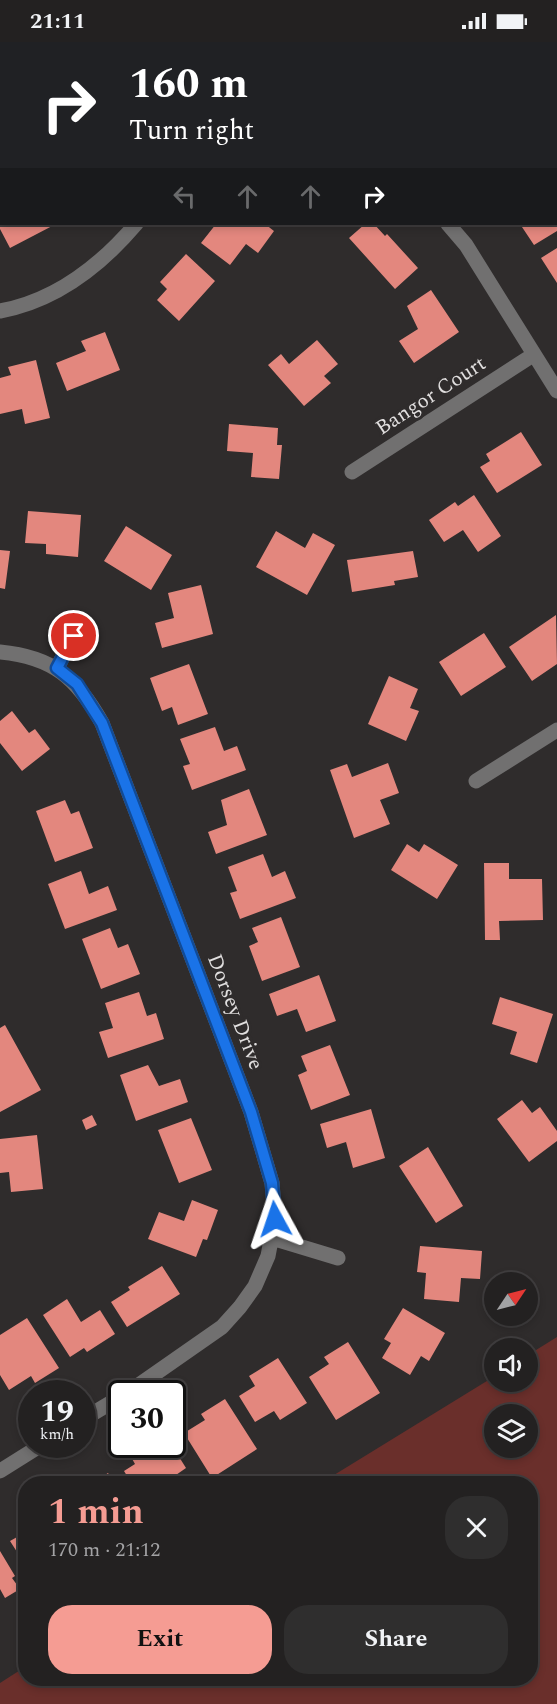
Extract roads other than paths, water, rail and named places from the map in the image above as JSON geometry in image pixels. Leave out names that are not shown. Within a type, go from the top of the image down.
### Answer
[{"type":"street","points":[[0,311],[46,296],[82,276],[116,248],[135,225]]},
{"type":"street","points":[[449,225],[466,245],[557,391]]},
{"type":"street","name":"Bangor Court","points":[[352,472],[533,355]]},
{"type":"street","points":[[57,668],[74,636]]},
{"type":"street","name":"Dorsey Drive","points":[[0,652],[37,659],[57,668],[77,684],[102,723],[247,1101],[272,1183],[275,1219],[272,1238],[255,1286],[222,1326],[146,1380]]},
{"type":"street","points":[[476,781],[557,730]]},
{"type":"street","points":[[272,1238],[338,1258]]},
{"type":"street","points":[[0,1471],[21,1458]]}]
